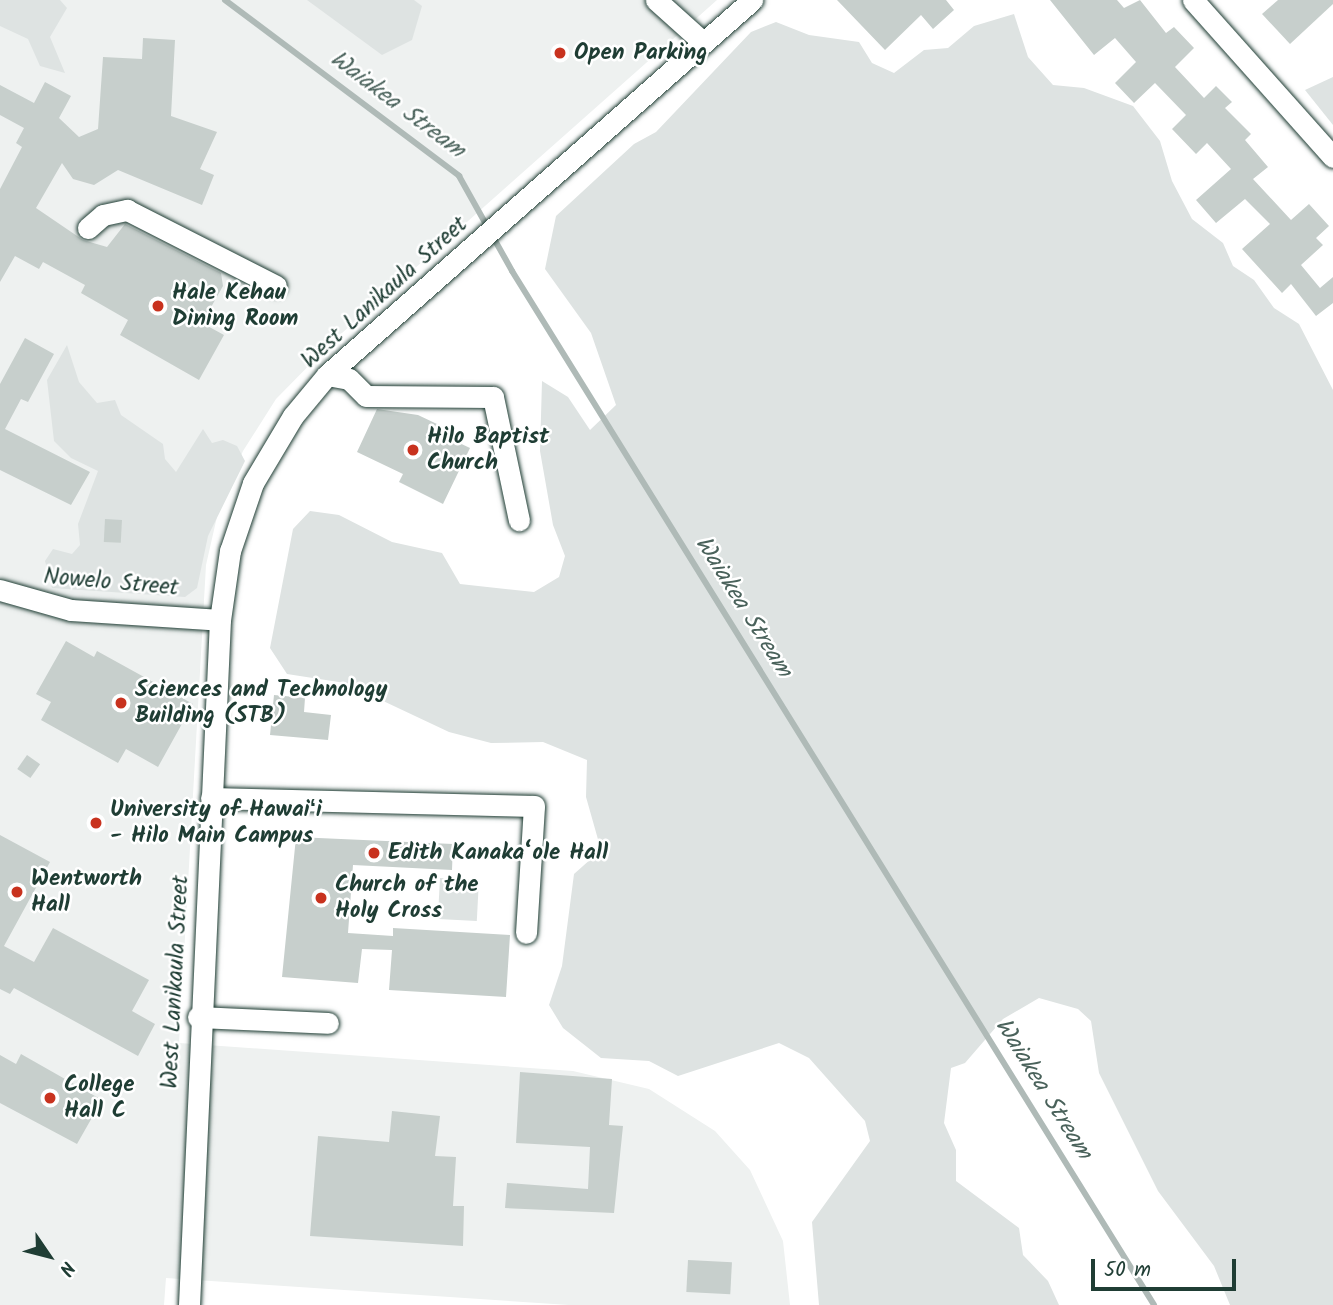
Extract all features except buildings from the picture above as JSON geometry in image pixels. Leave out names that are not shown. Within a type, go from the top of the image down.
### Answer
[{"type":"street","points":[[656,0],[704,43]]},
{"type":"street","name":"West Lanikaula Street","points":[[189,1305],[198,1017],[220,620],[230,551],[253,483],[293,416],[327,375],[449,272],[752,0]]},
{"type":"street","points":[[1200,2],[1333,158]]},
{"type":"street","points":[[88,228],[103,215],[127,210],[276,286]]},
{"type":"street","points":[[327,375],[349,379],[366,396],[493,397],[519,520]]},
{"type":"street","name":"Nowelo Street","points":[[0,590],[71,610],[220,620]]},
{"type":"street","points":[[211,798],[534,806],[526,933]]},
{"type":"street","points":[[198,1017],[328,1023]]},
{"type":"shaded area","name":"University of Hawaiʻi - Hilo Main Campus","points":[[0,0],[717,0],[333,341],[276,399],[243,451],[219,508],[206,565],[179,1043],[573,1071],[649,1089],[715,1131],[750,1170],[783,1241],[790,1305],[569,1305],[166,1278],[164,1305],[0,1305]]},
{"type":"shaded area","points":[[0,0],[60,0],[67,8],[50,37],[65,73],[40,66],[28,39],[0,26]]},
{"type":"shaded area","points":[[307,0],[414,0],[422,6],[412,40],[382,55]]},
{"type":"shaded area","points":[[1014,14],[1028,57],[1053,85],[1084,88],[1133,106],[1160,141],[1172,181],[1192,219],[1223,243],[1233,266],[1254,280],[1274,308],[1299,324],[1333,390],[1333,1305],[1230,1305],[1214,1266],[1158,1191],[1099,1073],[1091,1021],[1078,1009],[1039,998],[1003,1019],[965,1063],[951,1068],[944,1123],[956,1150],[956,1181],[1019,1228],[1023,1255],[1048,1281],[1059,1305],[819,1305],[812,1222],[870,1141],[865,1121],[809,1058],[779,1043],[678,1076],[649,1061],[601,1058],[563,1028],[549,1005],[562,966],[574,874],[601,850],[586,797],[587,760],[543,742],[491,743],[449,732],[345,683],[287,674],[270,648],[293,529],[310,511],[339,515],[392,542],[442,553],[460,584],[534,592],[559,577],[565,556],[553,525],[540,451],[542,381],[568,397],[590,430],[616,405],[591,333],[545,269],[556,216],[634,144],[656,132],[751,32],[776,22],[809,35],[859,42],[872,63],[894,73],[924,50],[948,48],[974,26]]},
{"type":"shaded area","points":[[1333,77],[1333,125],[1305,90]]},
{"type":"shaded area","points":[[67,345],[79,382],[97,403],[115,400],[121,415],[163,444],[165,459],[176,472],[203,429],[212,443],[223,440],[237,446],[245,461],[208,536],[197,588],[185,597],[52,588],[45,561],[53,549],[72,554],[80,545],[78,524],[98,471],[71,458],[54,441],[47,380]]},
{"type":"shaded area","points":[[440,878],[479,880],[477,921],[438,919]]},
{"type":"waterway","name":"Waiakea Stream","points":[[225,0],[459,176],[512,271],[1154,1305]]},
{"type":"place","name":"Open Parking","points":[[560,53]]},
{"type":"place","name":"Hale Kehau Dining Room","points":[[158,306]]},
{"type":"place","name":"Hilo Baptist Church","points":[[413,450]]},
{"type":"place","name":"Sciences and Technology Building (STB)","points":[[121,703]]},
{"type":"place","name":"University of Hawaiʻi - Hilo Main Campus","points":[[96,823]]},
{"type":"place","name":"Edith Kanaka‘ole Hall","points":[[374,853]]},
{"type":"place","name":"Wentworth Hall","points":[[17,892]]},
{"type":"place","name":"Church of the Holy Cross","points":[[321,898]]},
{"type":"place","name":"College Hall C","points":[[50,1098]]}]
